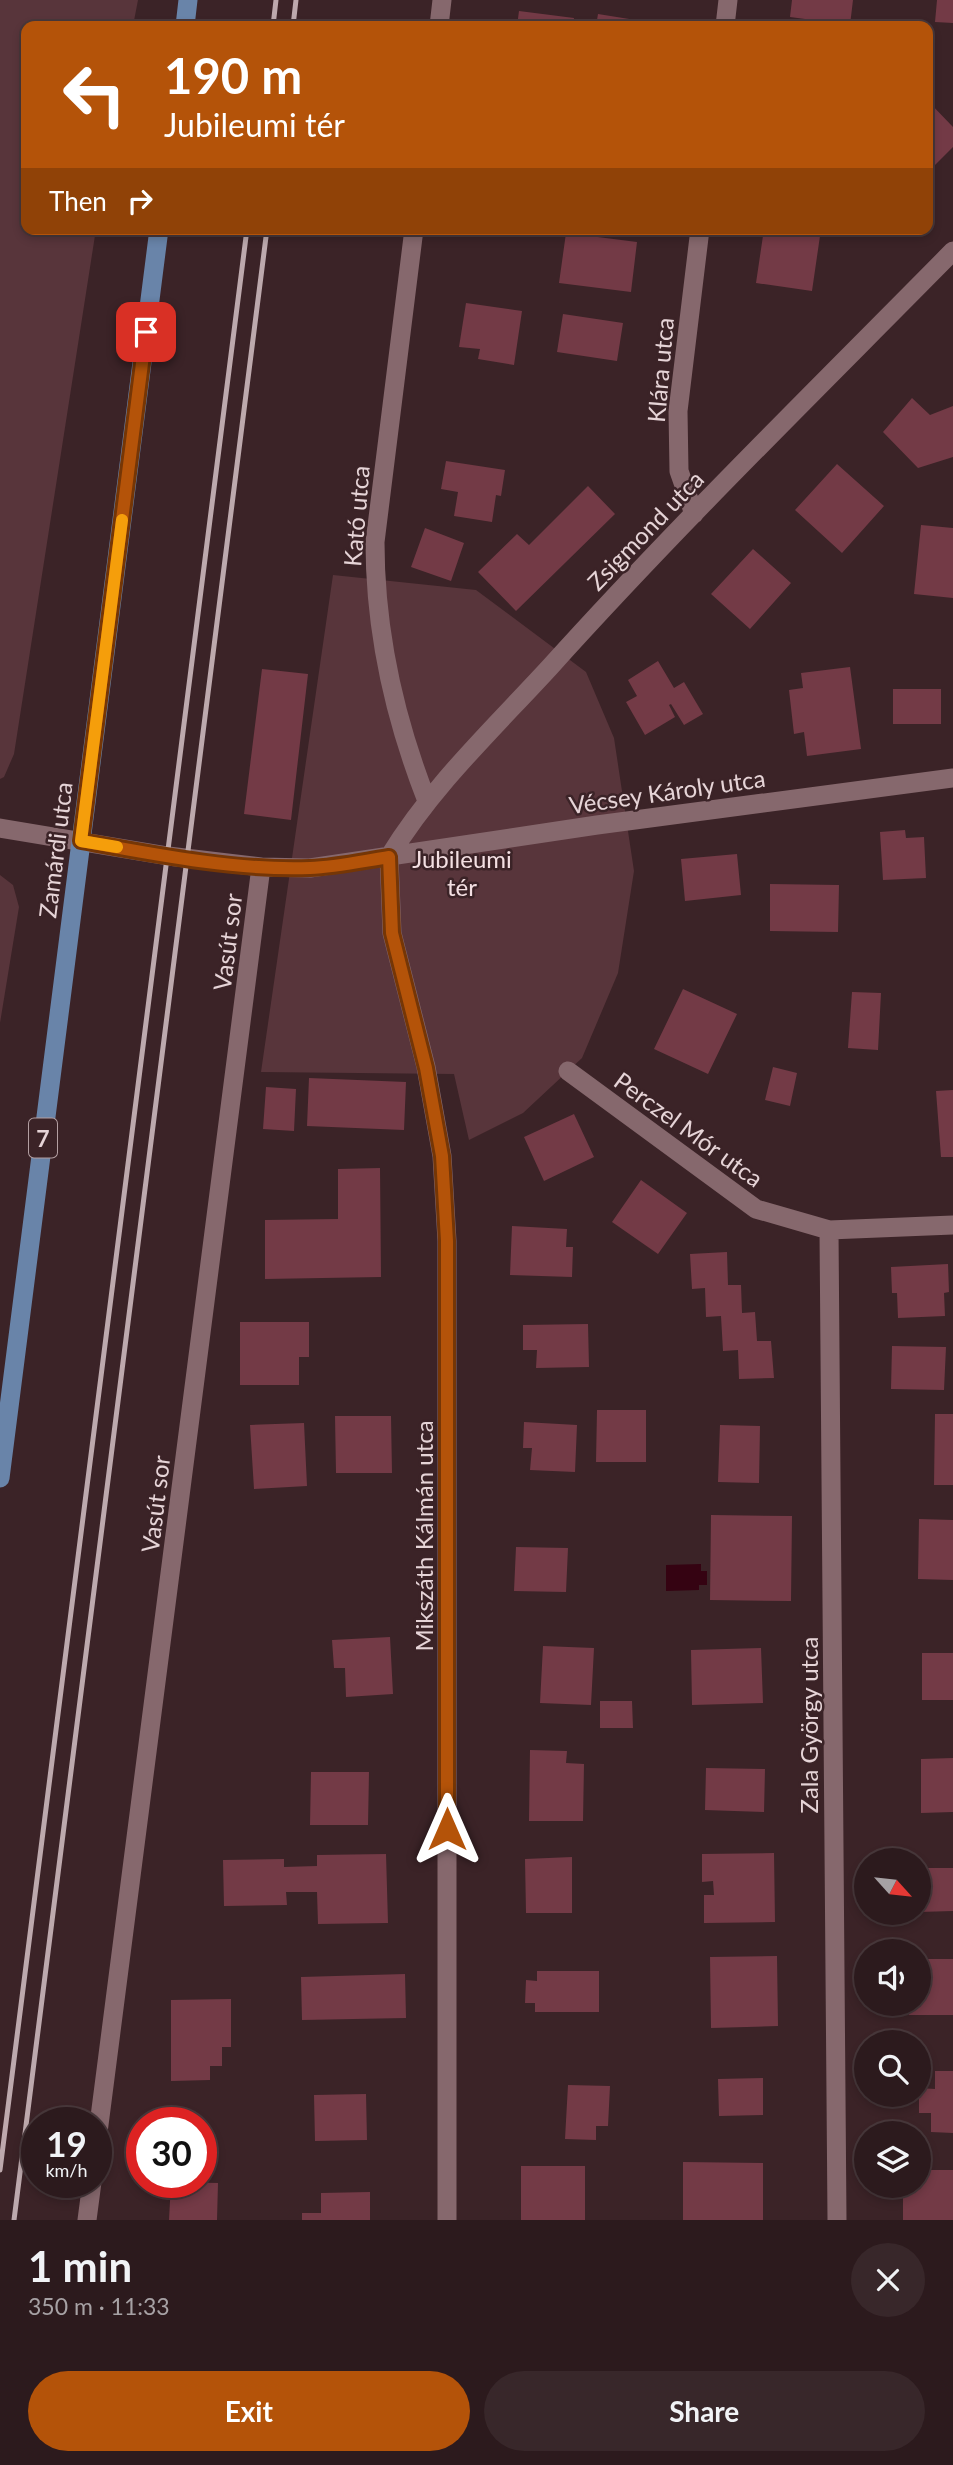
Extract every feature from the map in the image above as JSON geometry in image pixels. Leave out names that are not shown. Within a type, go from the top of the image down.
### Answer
[{"type":"main road","points":[[186,21],[188,0]]},
{"type":"main road","name":"Zamárdi utca","points":[[0,1478],[158,235]]},
{"type":"street","points":[[440,21],[442,0]]},
{"type":"street","points":[[726,21],[728,0]]},
{"type":"street","name":"Kató utca","points":[[413,235],[375,542],[375,579],[388,674],[407,750],[427,801]]},
{"type":"street","name":"Klára utca","points":[[695,514],[679,471],[678,411],[699,235]]},
{"type":"street","name":"Zsigmond utca","points":[[389,857],[427,801],[565,650],[953,251]]},
{"type":"street","name":"Vécsey Károly utca","points":[[389,857],[597,825],[953,778]]},
{"type":"street","points":[[0,828],[168,856],[261,867],[310,868],[389,857]]},
{"type":"street","name":"Mikszáth Kálmán utca","points":[[389,857],[392,933],[426,1068],[442,1156],[447,1241],[447,2220]]},
{"type":"street","name":"Vasút sor","points":[[101,2107],[261,867]]},
{"type":"street","name":"Perczel Mór utca","points":[[568,1071],[756,1209],[829,1230],[953,1225]]},
{"type":"street","name":"Zala György utca","points":[[829,1230],[837,2220]]},
{"type":"street","points":[[87,2220],[90,2198]]},
{"type":"green space","points":[[0,0],[138,0],[134,21],[21,21],[21,235],[95,235],[14,754],[4,777],[0,779]]},
{"type":"green space","name":"Jubileumi tér","points":[[333,575],[476,590],[586,672],[614,738],[634,871],[618,973],[582,1058],[523,1113],[469,1140],[454,1074],[261,1072]]},
{"type":"green space","points":[[0,875],[13,885],[19,907],[0,1023]]},
{"type":"shaded area","points":[[701,1564],[701,1571],[707,1571],[707,1585],[699,1585],[699,1590],[666,1591],[666,1565]]},
{"type":"building","points":[[792,0],[853,0],[850,21],[790,17]]},
{"type":"building","points":[[937,0],[953,0],[953,23],[935,22]]},
{"type":"building","points":[[519,11],[574,18],[574,21],[518,21]]},
{"type":"building","points":[[598,14],[642,21],[597,21]]},
{"type":"building","points":[[933,106],[953,127],[953,147],[933,167]]},
{"type":"building","points":[[566,235],[637,242],[631,292],[559,283]]},
{"type":"building","points":[[763,235],[820,235],[812,291],[756,283]]},
{"type":"building","points":[[466,303],[522,311],[514,365],[478,359],[480,349],[459,347]]},
{"type":"building","points":[[563,314],[623,323],[617,361],[557,352]]},
{"type":"building","points":[[912,398],[930,415],[953,406],[953,457],[918,468],[883,432]]},
{"type":"building","points":[[446,461],[505,470],[501,496],[496,495],[492,522],[454,516],[458,492],[441,489]]},
{"type":"building","points":[[837,464],[884,506],[842,553],[795,510]]},
{"type":"building","points":[[588,486],[615,514],[516,611],[478,572],[517,534],[529,545]]},
{"type":"building","points":[[921,525],[953,528],[953,598],[914,594]]},
{"type":"building","points":[[425,528],[464,543],[451,581],[411,567]]},
{"type":"building","points":[[753,549],[791,583],[750,629],[711,594]]},
{"type":"building","points":[[658,661],[674,688],[684,682],[703,714],[684,725],[671,704],[669,705],[675,717],[645,735],[626,702],[637,696],[628,680]]},
{"type":"building","points":[[850,667],[861,749],[807,756],[804,732],[794,734],[789,690],[803,688],[801,673]]},
{"type":"building","points":[[262,669],[308,674],[291,820],[244,814]]},
{"type":"building","points":[[893,689],[941,689],[941,724],[893,724]]},
{"type":"building","points":[[905,830],[906,838],[924,837],[926,878],[883,880],[880,832]]},
{"type":"building","points":[[737,854],[741,895],[685,901],[681,859]]},
{"type":"building","points":[[770,884],[839,885],[838,932],[770,931]]},
{"type":"building","points":[[683,989],[737,1014],[708,1074],[654,1049]]},
{"type":"building","points":[[852,992],[881,993],[878,1050],[848,1048]]},
{"type":"building","points":[[773,1067],[797,1073],[790,1106],[765,1100]]},
{"type":"building","points":[[309,1078],[406,1082],[404,1130],[307,1126]]},
{"type":"building","points":[[266,1087],[296,1089],[294,1131],[263,1129]]},
{"type":"building","points":[[953,1090],[953,1157],[941,1157],[936,1091]]},
{"type":"building","points":[[574,1114],[594,1157],[544,1181],[524,1137]]},
{"type":"building","points":[[380,1168],[381,1277],[265,1279],[265,1220],[338,1219],[338,1169]]},
{"type":"building","points":[[641,1180],[687,1213],[658,1254],[612,1222]]},
{"type":"building","points":[[512,1226],[567,1229],[566,1247],[573,1247],[572,1277],[510,1275]]},
{"type":"building","points":[[727,1252],[728,1285],[741,1285],[742,1313],[755,1312],[757,1341],[771,1341],[774,1378],[739,1379],[738,1350],[723,1351],[721,1316],[706,1317],[705,1288],[692,1289],[690,1254]]},
{"type":"building","points":[[948,1264],[949,1292],[944,1293],[945,1316],[898,1318],[897,1293],[892,1293],[891,1267]]},
{"type":"building","points":[[240,1322],[309,1322],[309,1357],[299,1357],[299,1385],[240,1385]]},
{"type":"building","points":[[588,1324],[589,1367],[536,1368],[537,1350],[523,1350],[523,1325]]},
{"type":"building","points":[[892,1346],[946,1347],[944,1390],[891,1389]]},
{"type":"building","points":[[597,1410],[646,1410],[646,1462],[596,1462]]},
{"type":"building","points":[[935,1414],[953,1414],[953,1485],[934,1485]]},
{"type":"building","points":[[335,1416],[391,1416],[392,1473],[336,1473]]},
{"type":"building","points":[[524,1422],[577,1425],[575,1472],[530,1470],[532,1448],[523,1448]]},
{"type":"building","points":[[304,1423],[307,1486],[254,1489],[250,1425]]},
{"type":"building","points":[[720,1425],[760,1426],[759,1483],[718,1482]]},
{"type":"building","points":[[711,1515],[792,1516],[791,1601],[710,1600]]},
{"type":"building","points":[[919,1519],[953,1520],[953,1580],[918,1579]]},
{"type":"building","points":[[516,1547],[568,1548],[566,1592],[514,1591]]},
{"type":"building","points":[[390,1637],[393,1694],[346,1697],[345,1668],[334,1668],[332,1640]]},
{"type":"building","points":[[543,1646],[594,1648],[591,1705],[540,1703]]},
{"type":"building","points":[[761,1648],[763,1703],[692,1705],[691,1650]]},
{"type":"building","points":[[922,1653],[953,1653],[953,1700],[922,1700]]},
{"type":"building","points":[[600,1701],[632,1701],[633,1728],[600,1728]]},
{"type":"building","points":[[530,1750],[567,1751],[566,1763],[584,1764],[583,1821],[529,1821]]},
{"type":"building","points":[[953,1758],[953,1812],[921,1813],[921,1759]]},
{"type":"building","points":[[706,1768],[765,1769],[764,1812],[705,1810]]},
{"type":"building","points":[[311,1772],[369,1772],[368,1825],[310,1825]]},
{"type":"building","points":[[774,1853],[775,1922],[704,1923],[704,1895],[714,1895],[713,1881],[702,1882],[702,1854]]},
{"type":"building","points":[[386,1854],[388,1923],[318,1924],[317,1892],[286,1892],[287,1905],[224,1906],[223,1860],[284,1859],[284,1867],[317,1866],[317,1855]]},
{"type":"building","points":[[572,1857],[572,1913],[526,1913],[525,1859]]},
{"type":"building","points":[[931,1868],[953,1868],[953,1911],[931,1912]]},
{"type":"building","points":[[777,1956],[778,2026],[711,2028],[710,1957]]},
{"type":"building","points":[[931,1959],[953,1959],[953,2015],[931,2015]]},
{"type":"building","points":[[537,1971],[599,1971],[599,2012],[535,2012],[535,2003],[525,2003],[526,1980],[537,1981]]},
{"type":"building","points":[[405,1974],[406,2018],[302,2020],[301,1977]]},
{"type":"building","points":[[231,1999],[231,2047],[222,2047],[222,2066],[210,2066],[210,2080],[171,2081],[171,2000]]},
{"type":"building","points":[[935,2071],[953,2071],[953,2133],[931,2132],[931,2113],[919,2113],[919,2107],[931,2107],[931,2089],[935,2089]]},
{"type":"building","points":[[763,2078],[763,2115],[719,2116],[718,2079]]},
{"type":"building","points":[[568,2085],[610,2086],[608,2126],[596,2126],[596,2140],[565,2139]]},
{"type":"building","points":[[366,2094],[367,2140],[315,2141],[314,2095]]},
{"type":"building","points":[[683,2162],[763,2163],[763,2220],[683,2220]]},
{"type":"building","points":[[521,2166],[585,2166],[585,2220],[521,2220]]},
{"type":"building","points":[[931,2170],[953,2170],[953,2220],[903,2220],[903,2198],[931,2198]]},
{"type":"building","points":[[218,2183],[217,2220],[169,2220],[170,2198],[217,2198]]},
{"type":"building","points":[[370,2192],[370,2220],[302,2220],[302,2213],[321,2213],[321,2193]]},
{"type":"railway","points":[[274,21],[276,0]]},
{"type":"railway","points":[[294,21],[296,0]]},
{"type":"railway","points":[[0,2170],[246,235]]},
{"type":"railway","points":[[14,2220],[266,235]]},
{"type":"slow traffic","points":[[117,847],[81,841],[122,520]]},
{"type":"route","points":[[146,332],[81,841],[168,856],[261,867],[310,868],[389,857],[392,933],[426,1068],[442,1156],[447,1241],[447,1829]]}]
